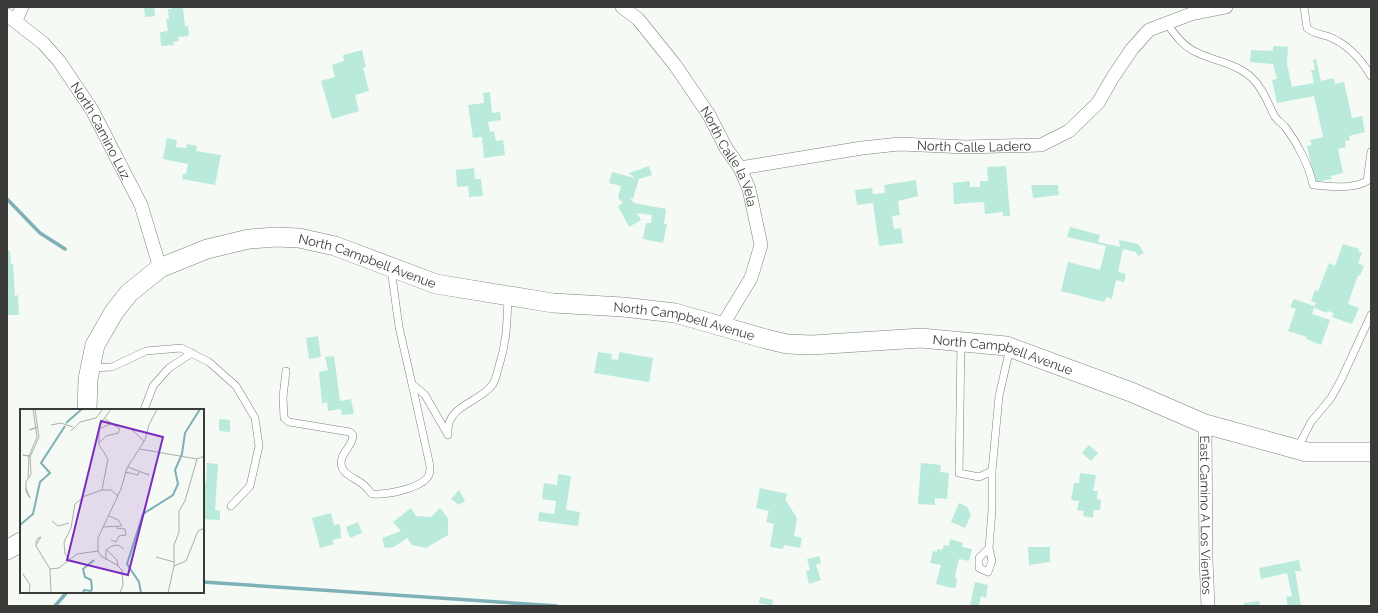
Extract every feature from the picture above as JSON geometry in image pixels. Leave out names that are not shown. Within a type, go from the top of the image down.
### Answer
[{"type":"main road","name":"North Campbell Avenue","points":[[87,409],[88,379],[96,345],[114,312],[129,293],[160,268],[207,249],[249,239],[276,237],[299,238],[335,246],[436,284],[553,303],[623,307],[676,313],[766,339],[800,345],[812,346],[921,338],[1010,348],[1131,392],[1206,424],[1307,452],[1371,452]]},
{"type":"main road","points":[[7,550],[20,543]]},
{"type":"street","points":[[11,18],[22,7]]},
{"type":"street","name":"North Calle la Vela","points":[[622,7],[638,19],[675,65],[709,115],[726,148],[740,168],[749,189],[761,245],[751,278],[722,326]]},
{"type":"street","name":"North Calle Ladero","points":[[740,168],[862,148],[899,144],[966,147],[1041,145],[1069,131],[1083,119],[1098,103],[1132,49],[1150,30],[1191,14],[1226,7]]},
{"type":"street","name":"North Camino Luz","points":[[11,18],[43,43],[59,61],[92,110],[141,205],[160,268]]},
{"type":"street","name":"East Camino A Los Vientos","points":[[1206,424],[1206,560],[1208,606]]},
{"type":"lane","points":[[1304,7],[1306,28],[1333,39],[1346,47],[1357,56],[1371,76]]},
{"type":"lane","points":[[1167,24],[1178,38],[1192,50],[1230,65],[1252,78],[1262,90],[1276,119],[1285,127],[1295,143],[1313,185],[1351,187],[1360,185],[1367,181],[1371,152]]},
{"type":"lane","points":[[286,371],[283,397],[284,418],[289,422],[350,432],[353,435],[353,441],[342,458],[342,466],[348,477],[363,484],[372,494],[385,495],[414,486],[426,480],[430,474],[430,466],[399,327],[390,267]]},
{"type":"lane","points":[[412,384],[425,395],[448,435],[448,424],[452,415],[464,405],[485,393],[494,383],[506,345],[508,296]]},
{"type":"lane","points":[[1297,449],[1311,422],[1331,398],[1341,380],[1371,315]]},
{"type":"lane","points":[[961,342],[959,473],[979,478],[992,471]]},
{"type":"lane","points":[[90,368],[112,367],[146,351],[181,348],[209,362],[236,386],[255,418],[259,446],[250,486],[231,506]]},
{"type":"lane","points":[[989,548],[992,510],[992,471],[999,396],[1010,348]]},
{"type":"lane","points":[[144,409],[153,386],[169,368],[192,353]]},
{"type":"building","points":[[144,7],[154,7],[155,16],[145,17]]},
{"type":"building","points":[[171,7],[183,7],[185,26],[188,26],[189,36],[178,37],[179,41],[173,42],[174,45],[161,46],[160,32],[168,31],[166,19],[169,19],[168,9],[172,9]]},
{"type":"building","points":[[1273,46],[1288,47],[1287,64],[1292,87],[1314,83],[1311,70],[1315,70],[1313,60],[1316,59],[1321,81],[1334,78],[1335,84],[1344,82],[1352,118],[1362,116],[1365,132],[1349,136],[1350,140],[1345,141],[1346,147],[1338,149],[1343,173],[1331,176],[1332,179],[1315,182],[1307,146],[1312,145],[1310,140],[1323,137],[1314,96],[1277,103],[1272,80],[1277,79],[1273,64],[1250,62],[1251,50],[1273,51]]},
{"type":"building","points":[[362,50],[366,67],[363,68],[369,91],[355,95],[359,111],[332,119],[321,81],[335,77],[332,65],[344,61],[343,55]]},
{"type":"building","points":[[490,92],[492,113],[500,112],[501,120],[488,122],[490,132],[494,131],[496,141],[503,140],[505,155],[484,158],[482,137],[473,138],[468,105],[484,103],[483,93]]},
{"type":"building","points":[[167,138],[177,140],[176,147],[186,148],[187,144],[197,146],[196,151],[221,155],[215,185],[182,179],[183,174],[186,174],[188,164],[163,159]]},
{"type":"building","points":[[649,166],[652,175],[639,179],[633,199],[630,198],[634,203],[666,209],[664,224],[667,224],[663,243],[643,239],[646,223],[651,223],[652,215],[637,213],[641,220],[629,227],[618,206],[623,203],[618,198],[621,186],[609,183],[612,172],[635,178],[629,173]]},
{"type":"building","points":[[1006,166],[1010,216],[1003,216],[1003,212],[985,214],[984,202],[954,204],[953,183],[970,181],[970,187],[980,187],[980,181],[988,181],[987,167]]},
{"type":"building","points":[[474,168],[475,179],[481,179],[483,196],[469,197],[468,186],[457,187],[456,170]]},
{"type":"building","points":[[916,180],[918,196],[898,201],[900,215],[892,216],[894,229],[901,228],[903,243],[879,246],[873,203],[857,205],[855,190],[872,188],[873,194],[885,193],[884,185]]},
{"type":"building","points":[[1031,185],[1058,185],[1059,195],[1033,198]]},
{"type":"building","points":[[1070,227],[1100,235],[1098,242],[1120,247],[1119,240],[1138,244],[1144,253],[1138,256],[1136,252],[1123,249],[1118,272],[1126,274],[1124,282],[1116,280],[1112,299],[1107,297],[1104,302],[1061,291],[1068,262],[1100,270],[1106,246],[1067,237]]},
{"type":"building","points":[[1343,244],[1359,249],[1359,252],[1362,253],[1358,263],[1364,266],[1360,276],[1358,275],[1348,304],[1359,308],[1352,324],[1332,317],[1334,313],[1328,311],[1327,313],[1314,308],[1312,314],[1330,320],[1321,345],[1306,339],[1307,337],[1288,331],[1296,309],[1290,307],[1294,299],[1314,306],[1316,303],[1311,301],[1315,290],[1318,291],[1329,263],[1335,266]]},
{"type":"building","points":[[7,251],[10,251],[11,264],[13,264],[15,296],[18,295],[19,315],[7,315]]},
{"type":"building","points":[[318,336],[321,357],[309,359],[306,338]]},
{"type":"building","points":[[598,352],[612,354],[611,359],[618,360],[619,352],[653,358],[649,382],[594,373]]},
{"type":"building","points":[[334,356],[340,401],[351,399],[354,414],[342,415],[341,409],[328,411],[327,402],[322,404],[319,372],[328,370],[325,357]]},
{"type":"building","points":[[219,419],[230,420],[230,432],[219,431]]},
{"type":"building","points":[[1089,445],[1098,453],[1091,461],[1082,453]]},
{"type":"building","points":[[207,463],[218,464],[215,510],[220,511],[220,520],[204,519],[204,482],[206,483]]},
{"type":"building","points":[[921,463],[941,465],[940,472],[949,473],[947,499],[935,498],[935,505],[918,504]]},
{"type":"building","points":[[1080,473],[1096,475],[1093,491],[1098,491],[1097,499],[1101,500],[1100,510],[1094,510],[1093,518],[1083,516],[1084,511],[1077,510],[1079,501],[1071,500],[1074,483],[1079,483]]},
{"type":"building","points":[[558,474],[571,476],[566,510],[580,512],[578,526],[538,521],[539,512],[554,514],[556,501],[542,499],[544,483],[557,485]]},
{"type":"building","points":[[760,488],[788,494],[785,499],[797,518],[794,536],[802,538],[800,548],[784,545],[783,549],[770,547],[774,524],[766,522],[769,511],[756,508]]},
{"type":"building","points":[[459,490],[465,501],[459,505],[451,499]]},
{"type":"building","points":[[959,503],[967,507],[971,515],[965,528],[951,522]]},
{"type":"building","points":[[411,508],[416,516],[431,517],[440,508],[448,518],[448,535],[426,548],[412,545],[407,538],[394,547],[385,548],[382,538],[401,531],[393,522]]},
{"type":"building","points":[[331,513],[334,525],[340,524],[341,538],[332,540],[334,544],[320,548],[312,518]]},
{"type":"building","points":[[358,522],[362,533],[350,538],[346,527]]},
{"type":"building","points":[[950,539],[963,543],[962,547],[972,549],[969,561],[959,559],[955,576],[957,580],[956,587],[952,588],[936,584],[941,565],[930,563],[933,551],[937,552],[937,549],[942,550],[944,545],[949,546]]},
{"type":"building","points":[[1028,547],[1050,547],[1050,562],[1029,565]]},
{"type":"building","points":[[819,556],[821,563],[816,565],[821,580],[809,584],[806,571],[810,570],[807,559]]},
{"type":"building","points":[[1299,560],[1301,571],[1295,571],[1301,606],[1288,606],[1286,597],[1292,596],[1287,573],[1261,579],[1259,568]]},
{"type":"building","points":[[975,582],[988,585],[986,598],[981,596],[979,606],[970,606]]},
{"type":"building","points":[[760,597],[773,600],[772,606],[759,603]]},
{"type":"building","points":[[1259,601],[1260,606],[1244,606],[1244,603]]},
{"type":"waterway","points":[[7,199],[40,233],[65,249]]},
{"type":"waterway","points":[[204,582],[557,606]]},
{"type":"waterway","points":[[55,606],[66,593]]}]
